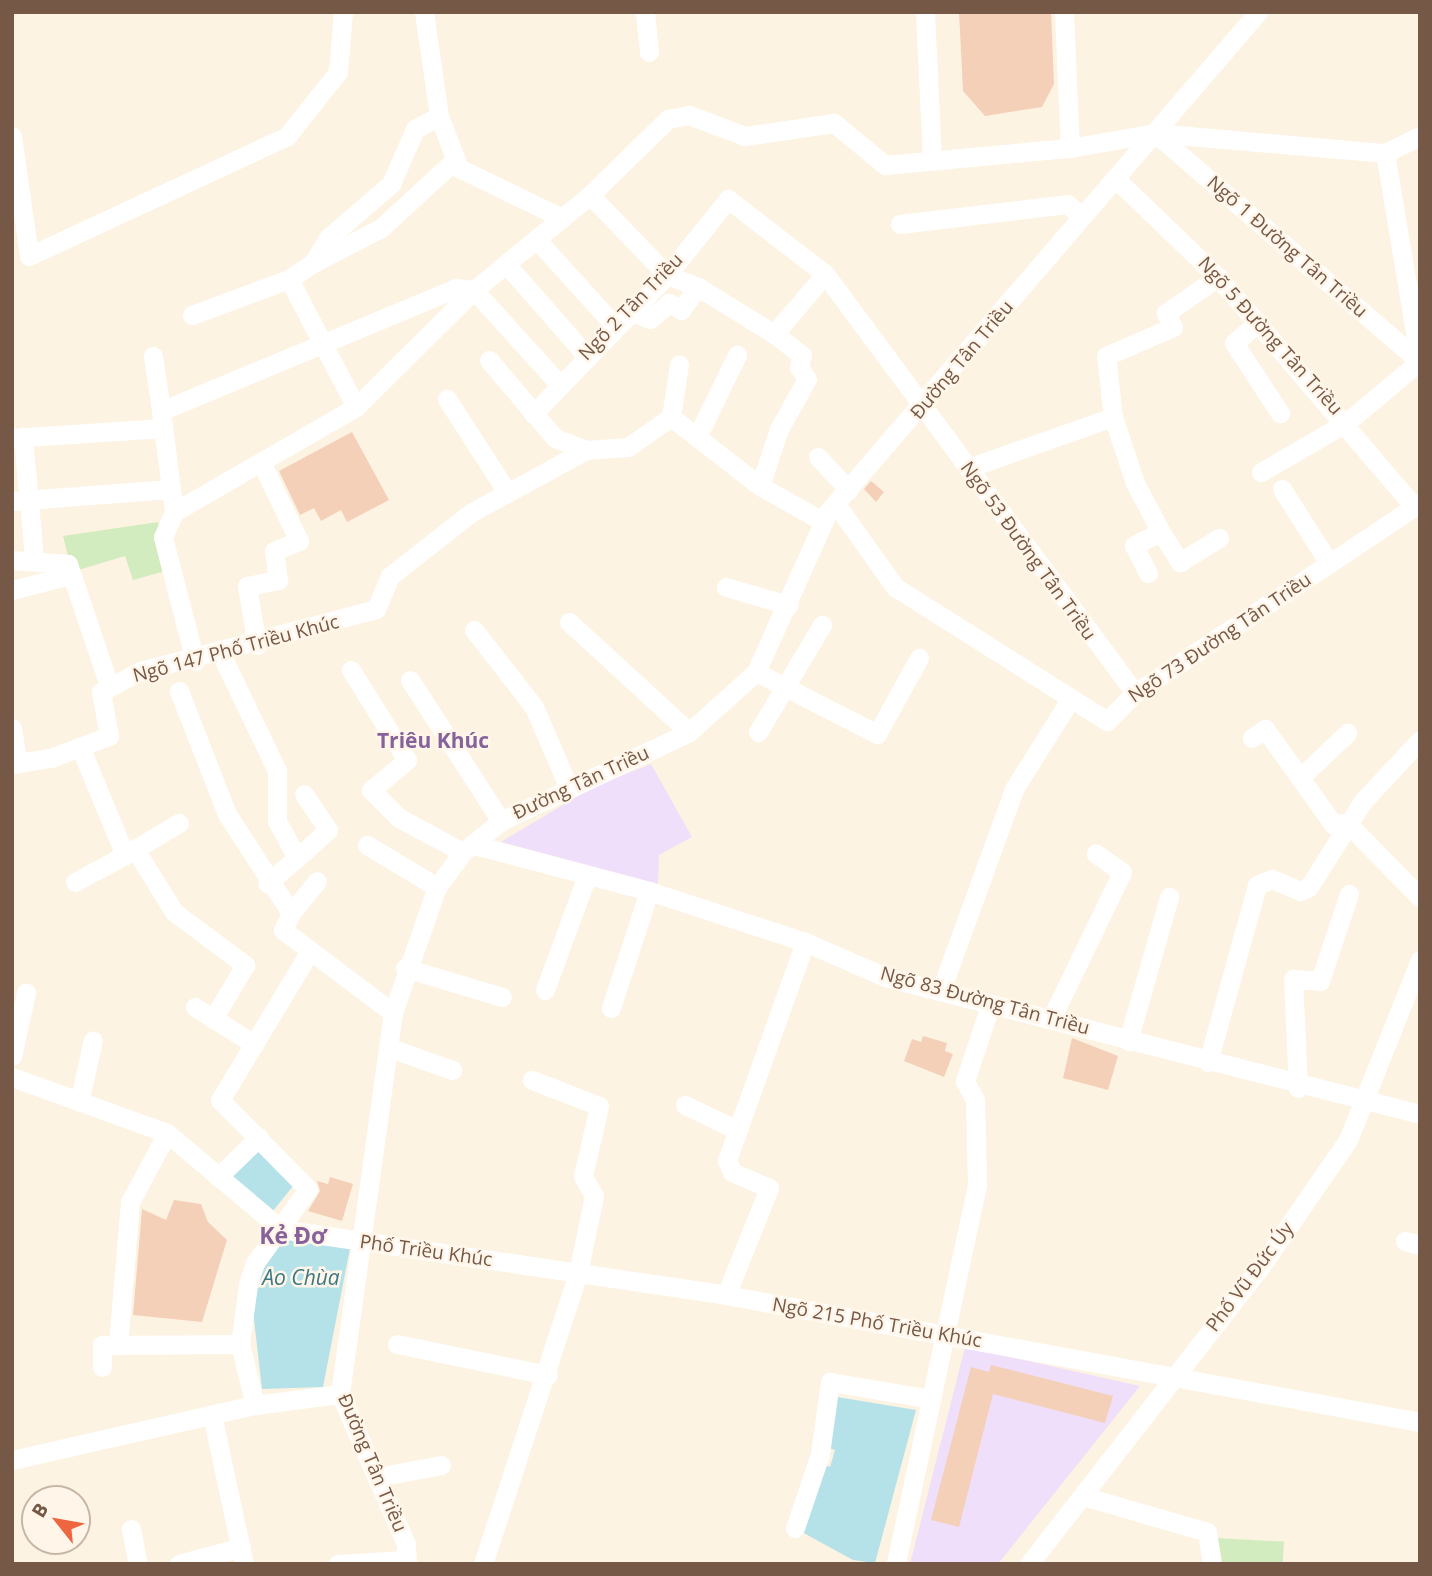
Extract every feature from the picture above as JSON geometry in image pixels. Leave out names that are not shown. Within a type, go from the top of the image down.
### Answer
[{"type":"street","points":[[12,136],[29,256],[287,136],[338,72],[343,12]]},
{"type":"street","points":[[424,12],[439,116],[455,160],[476,180],[524,194],[562,218]]},
{"type":"street","points":[[645,12],[649,52]]},
{"type":"street","points":[[925,12],[932,159]]},
{"type":"street","points":[[1064,12],[1070,148]]},
{"type":"street","name":"Đường Tân Triều","points":[[406,1562],[406,1544],[340,1394],[358,1241],[390,1048],[393,1013],[405,968],[437,887],[469,848],[501,821],[568,786],[689,732],[756,672],[824,522],[842,497],[922,409],[1082,216],[1258,12]]},
{"type":"street","points":[[174,512],[262,464],[356,407],[474,290],[590,195],[668,119],[689,115],[745,135],[834,123],[885,165],[1070,148],[1154,133],[1385,153],[1420,136]]},
{"type":"street","points":[[313,263],[328,238],[391,184],[415,129],[439,116]]},
{"type":"street","name":"Ngõ 1 Đường Tân Triều","points":[[1154,133],[1420,362]]},
{"type":"street","points":[[1261,472],[1347,422],[1420,362],[1385,153]]},
{"type":"street","points":[[192,315],[289,279],[313,263],[381,228],[455,160]]},
{"type":"street","name":"Ngõ 5 Đường Tân Triều","points":[[1115,178],[1218,277],[1256,324],[1347,422],[1417,504]]},
{"type":"street","points":[[590,195],[667,275],[698,288],[774,334],[802,355],[799,368],[807,379],[779,429],[760,486]]},
{"type":"street","name":"Ngõ 2 Tân Triều","points":[[533,414],[585,354],[667,275],[728,199]]},
{"type":"street","name":"Ngõ 53 Đường Tân Triều","points":[[728,199],[825,274],[922,409],[1135,693]]},
{"type":"street","points":[[900,224],[1067,204],[1082,216]]},
{"type":"street","points":[[537,240],[615,326]]},
{"type":"street","points":[[506,264],[585,354]]},
{"type":"street","points":[[774,334],[825,274]]},
{"type":"street","points":[[1218,277],[1166,313],[1173,327],[1106,356],[1113,417],[1135,483],[1161,532],[1180,562],[1219,538]]},
{"type":"street","points":[[289,279],[356,407]]},
{"type":"street","points":[[34,559],[20,501],[18,438],[162,419],[324,343],[456,288],[474,290],[559,384]]},
{"type":"street","points":[[629,311],[650,319],[669,303],[681,310],[698,288]]},
{"type":"street","points":[[1256,324],[1234,343],[1280,414]]},
{"type":"street","points":[[699,433],[737,355]]},
{"type":"street","points":[[153,356],[174,512],[163,537],[195,661]]},
{"type":"street","points":[[489,360],[555,438],[586,450],[628,447],[671,417],[679,365]]},
{"type":"street","points":[[447,399],[507,492]]},
{"type":"street","points":[[671,417],[699,433],[760,486],[824,522]]},
{"type":"street","points":[[968,468],[1113,417]]},
{"type":"street","name":"Ngõ 147 Phố Triều Khúc","points":[[15,764],[81,749],[110,733],[101,696],[109,685],[148,668],[195,661],[257,645],[376,609],[396,570],[507,492],[586,450]]},
{"type":"street","name":"Ngõ 73 Đường Tân Triều","points":[[818,457],[895,587],[1107,721],[1135,693],[1417,504]]},
{"type":"street","points":[[257,645],[247,586],[278,580],[274,551],[299,541],[262,464]]},
{"type":"street","points":[[20,501],[171,489]]},
{"type":"street","points":[[1282,489],[1329,564]]},
{"type":"street","points":[[1148,573],[1134,545],[1161,532]]},
{"type":"street","points":[[12,560],[34,559],[68,564]]},
{"type":"street","points":[[12,590],[62,578],[68,564]]},
{"type":"street","points":[[68,564],[109,685]]},
{"type":"street","points":[[726,587],[788,605]]},
{"type":"street","points":[[569,622],[689,732]]},
{"type":"street","points":[[758,733],[787,689],[822,625]]},
{"type":"street","points":[[474,630],[534,707],[568,786]]},
{"type":"street","points":[[221,654],[277,771],[277,821],[297,858]]},
{"type":"street","points":[[756,672],[877,734],[919,658]]},
{"type":"street","name":"Ngõ 83 Đường Tân Triều","points":[[351,670],[407,760],[371,790],[399,818],[469,848],[649,891],[805,942],[885,977],[941,990],[990,1006],[1052,1017],[1298,1088],[1420,1114]]},
{"type":"street","points":[[410,680],[501,821]]},
{"type":"street","points":[[179,691],[215,788],[267,883],[290,913]]},
{"type":"street","points":[[941,990],[1014,789],[1071,698]]},
{"type":"street","points":[[12,728],[15,764]]},
{"type":"street","points":[[1252,738],[1265,729],[1333,824],[1348,823],[1420,897]]},
{"type":"street","points":[[1301,777],[1347,733]]},
{"type":"street","points":[[1208,1062],[1258,886],[1272,879],[1300,891],[1309,887],[1348,823],[1420,740]]},
{"type":"street","points":[[81,749],[130,852],[174,912],[245,965],[213,1019]]},
{"type":"street","points":[[267,883],[328,830],[304,794]]},
{"type":"street","points":[[75,882],[179,823]]},
{"type":"street","points":[[367,845],[437,887]]},
{"type":"street","points":[[1052,1017],[1122,872],[1096,854]]},
{"type":"street","points":[[545,990],[587,875]]},
{"type":"street","points":[[317,881],[280,926],[393,1013]]},
{"type":"street","points":[[611,1008],[649,891]]},
{"type":"street","points":[[1298,1088],[1293,979],[1320,981],[1349,894]]},
{"type":"street","points":[[1128,1041],[1169,897]]},
{"type":"street","points":[[726,1295],[769,1188],[727,1167],[735,1129],[805,942]]},
{"type":"street","points":[[255,1405],[240,1344],[255,1263],[308,1189],[220,1100],[310,951]]},
{"type":"street","name":"Phố Vũ Đức Úy","points":[[1029,1564],[1259,1269],[1348,1140],[1420,960]]},
{"type":"street","points":[[405,968],[502,997]]},
{"type":"street","points":[[12,1056],[16,1018],[26,993]]},
{"type":"street","points":[[896,1563],[977,1186],[975,1100],[965,1081],[990,1006]]},
{"type":"street","points":[[195,1007],[254,1044]]},
{"type":"street","points":[[80,1098],[93,1041]]},
{"type":"street","points":[[390,1048],[452,1069]]},
{"type":"street","points":[[12,1077],[80,1098],[167,1133],[281,1229]]},
{"type":"street","points":[[483,1564],[548,1375],[579,1273],[594,1196],[583,1176],[599,1106],[532,1080]]},
{"type":"street","points":[[685,1105],[735,1129]]},
{"type":"street","points":[[118,1345],[130,1202],[167,1133]]},
{"type":"street","points":[[218,1177],[259,1137]]},
{"type":"street","name":"Phố Triều Khúc","points":[[281,1229],[579,1273]]},
{"type":"street","name":"Ngõ 215 Phố Triều Khúc","points":[[579,1273],[726,1295],[1176,1375],[1420,1422]]},
{"type":"street","points":[[397,1343],[548,1375]]},
{"type":"street","points":[[102,1367],[102,1345],[240,1344]]},
{"type":"street","points":[[795,1528],[821,1454],[830,1382],[932,1399]]},
{"type":"street","points":[[12,1460],[255,1405],[340,1394]]},
{"type":"street","points":[[179,1564],[242,1556],[212,1415]]},
{"type":"street","points":[[377,1476],[441,1465]]},
{"type":"street","points":[[1083,1496],[1207,1532],[1212,1564]]},
{"type":"street","points":[[131,1529],[138,1564]]},
{"type":"street","points":[[338,1564],[406,1562]]},
{"type":"shaded area","points":[[651,764],[692,837],[659,855],[658,884],[501,842],[593,787]]},
{"type":"shaded area","points":[[965,1347],[1140,1386],[998,1564],[910,1564]]},
{"type":"green space","points":[[158,522],[169,570],[133,580],[125,556],[72,572],[63,536]]},
{"type":"green space","points":[[1216,1538],[1284,1542],[1283,1564],[1215,1564]]},
{"type":"water","points":[[255,1144],[299,1179],[272,1212],[229,1177]]},
{"type":"water","name":"Ao Chùa","points":[[280,1228],[351,1243],[323,1387],[262,1389],[253,1311],[259,1271]]},
{"type":"water","points":[[837,1397],[916,1410],[875,1563],[853,1560],[800,1531],[823,1465],[830,1467],[835,1450],[829,1448]]},
{"type":"building","points":[[959,12],[1051,12],[1054,84],[1042,107],[985,116],[963,91]]},
{"type":"building","points":[[352,432],[389,500],[347,522],[341,510],[321,521],[314,508],[300,515],[279,471]]},
{"type":"building","points":[[871,481],[884,492],[876,502],[864,489]]},
{"type":"building","points":[[923,1036],[947,1043],[945,1051],[953,1054],[944,1077],[904,1061],[912,1039],[921,1042]]},
{"type":"building","points":[[1072,1038],[1118,1056],[1108,1090],[1063,1078]]},
{"type":"building","points":[[330,1177],[353,1184],[342,1221],[308,1211],[320,1191],[317,1181],[328,1184]]},
{"type":"building","points":[[174,1200],[201,1204],[208,1222],[227,1240],[202,1322],[133,1315],[142,1209],[166,1220]]},
{"type":"building","points":[[991,1365],[1113,1396],[1105,1423],[993,1394],[959,1527],[931,1520],[971,1367],[989,1372]]},
{"type":"district","name":"Triêu Khúc","points":[[433,740]]},
{"type":"district","name":"Kẻ Đơ","points":[[293,1235]]}]
